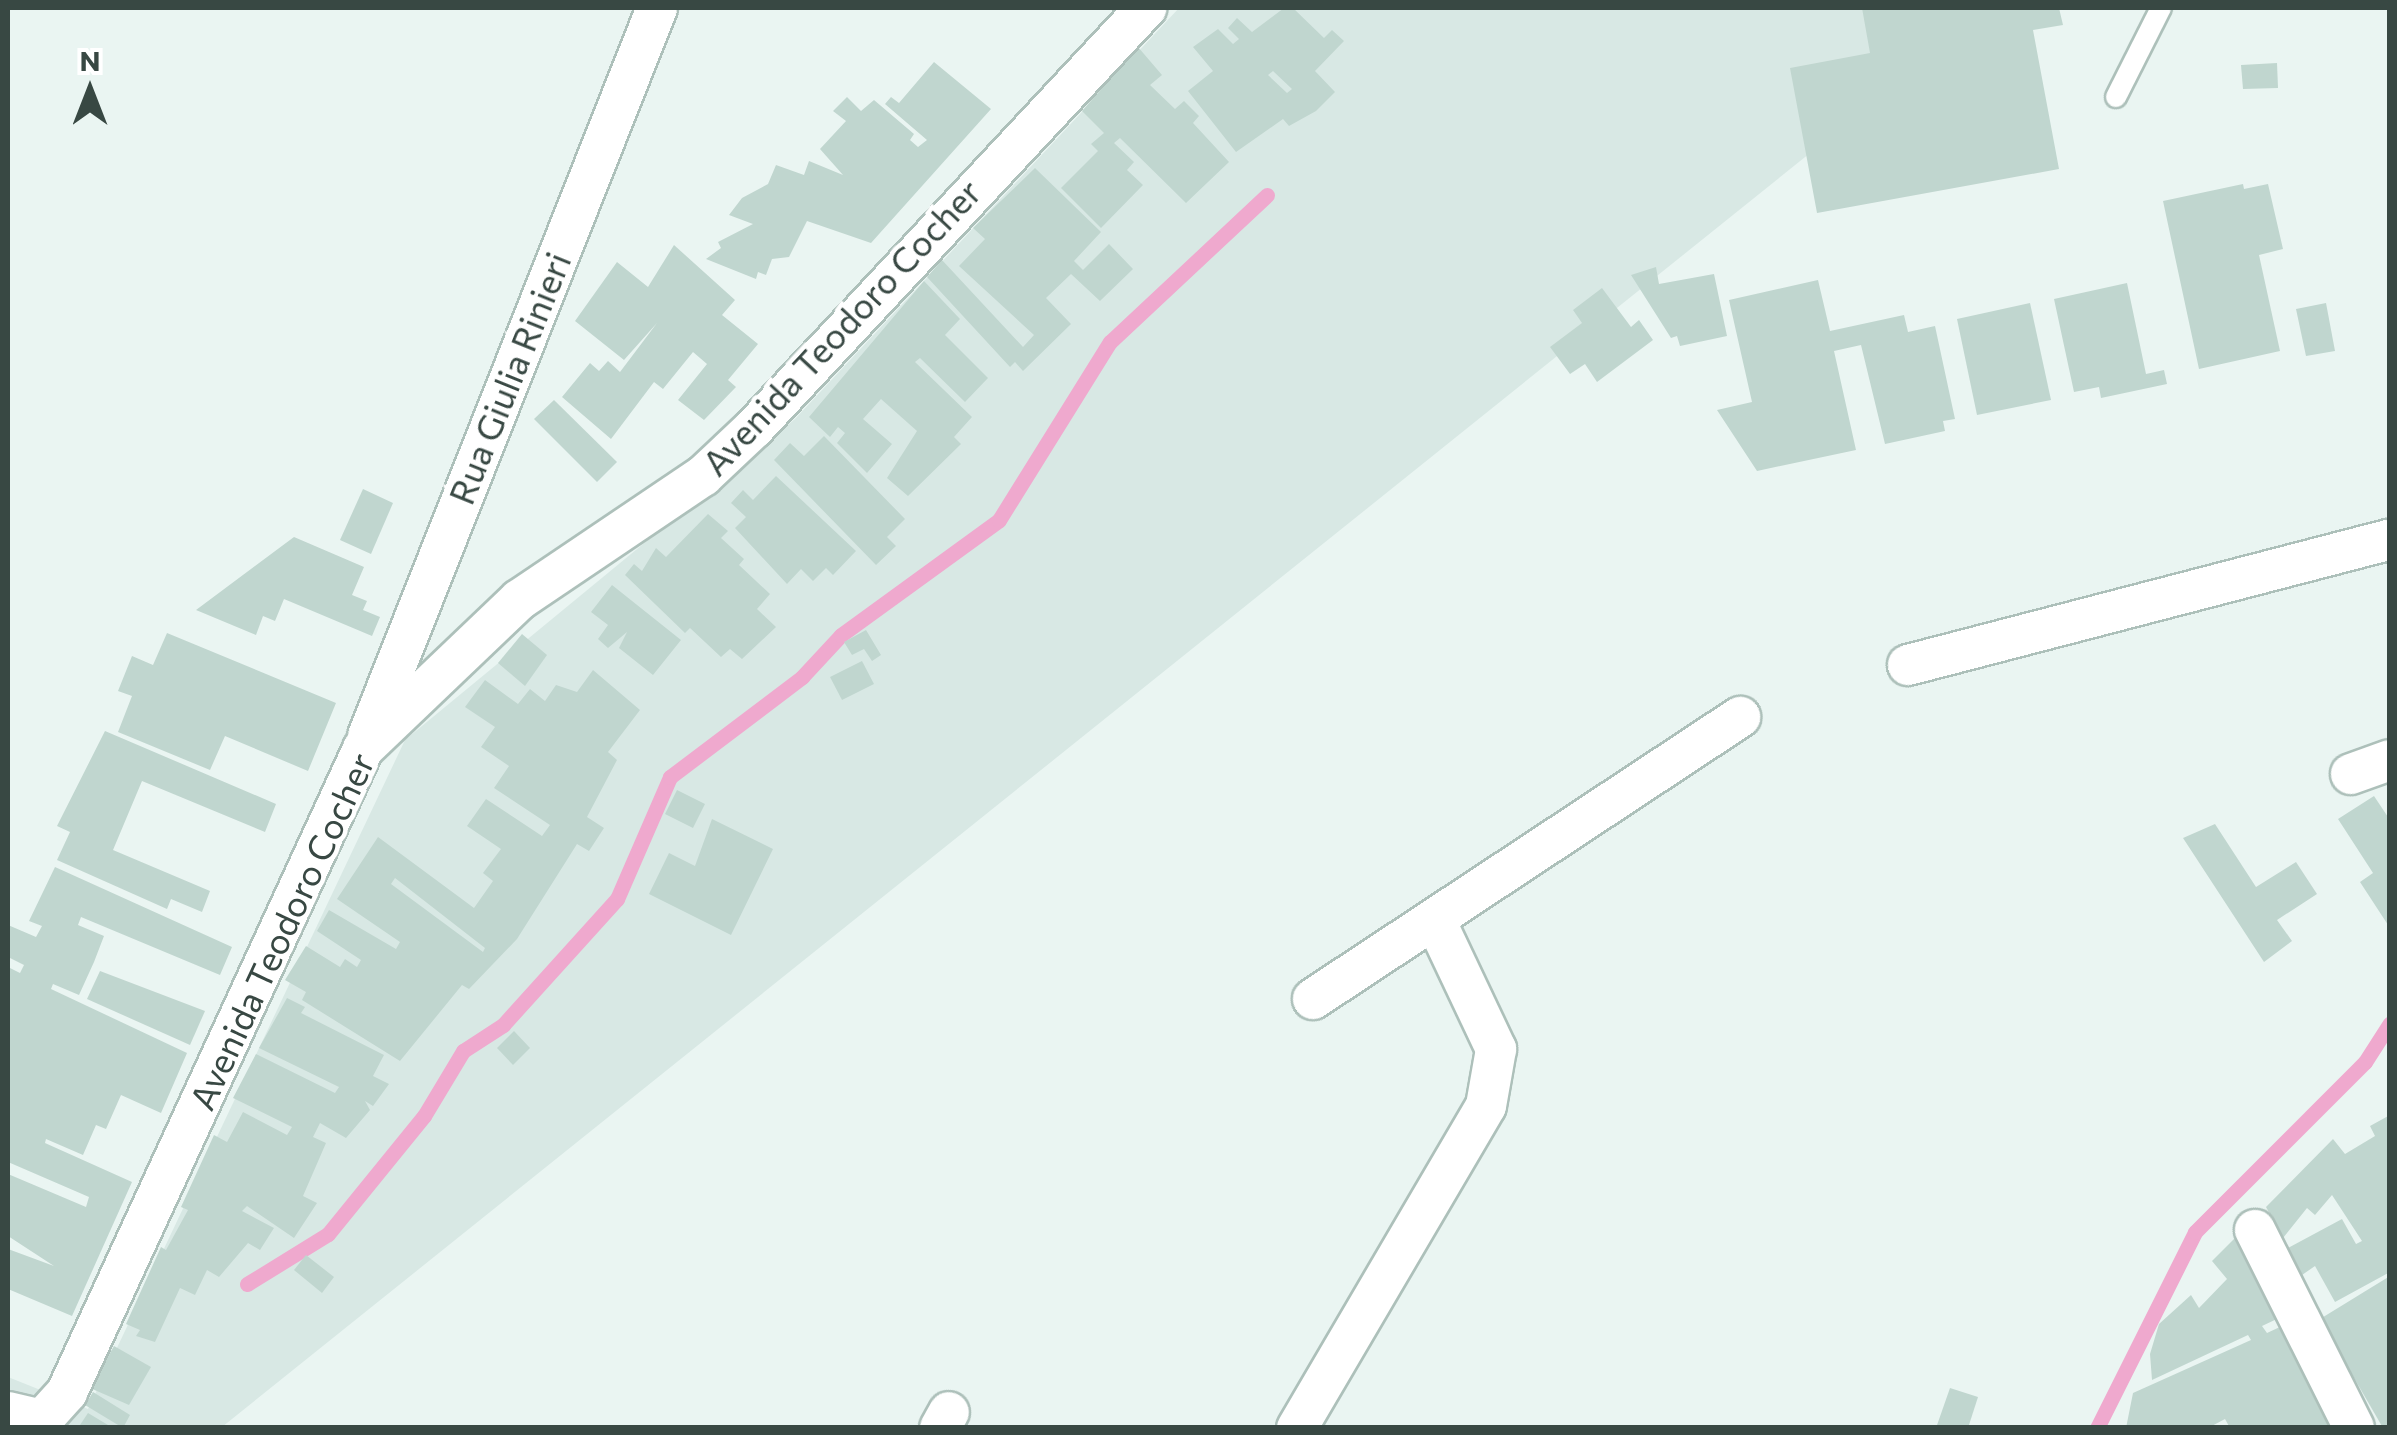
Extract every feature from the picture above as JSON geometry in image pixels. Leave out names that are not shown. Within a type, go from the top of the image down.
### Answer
[{"type":"street","name":"Rua Giulia Rinieri","points":[[364,749],[416,608],[657,8]]},
{"type":"street","name":"Avenida Teodoro Cocher","points":[[17,1416],[54,1412],[67,1392],[364,749],[475,640],[571,560],[704,476],[754,428],[1146,8]]},
{"type":"street","points":[[1908,665],[2390,539]]},
{"type":"street","points":[[416,608],[475,640]]},
{"type":"street","points":[[1313,999],[1436,922],[1740,717]]},
{"type":"street","points":[[2350,774],[2390,760]]},
{"type":"street","points":[[1305,1413],[1486,1106],[1496,1049],[1436,922]]},
{"type":"street","points":[[2255,1230],[2354,1428]]},
{"type":"lane","points":[[2116,97],[2161,8]]},
{"type":"shaded area","points":[[1179,8],[1991,8],[222,1427],[8,1427],[8,1377],[88,1409],[405,740],[795,419]]},
{"type":"building","points":[[1284,8],[1293,8],[1324,38],[1332,30],[1344,41],[1315,71],[1335,92],[1316,111],[1289,126],[1283,119],[1236,152],[1188,91],[1213,71],[1193,47],[1218,29],[1233,44],[1239,39],[1228,28],[1237,18],[1252,32]],"holes":[[[1273,71],[1292,89],[1287,93],[1268,75]]]},
{"type":"building","points":[[1862,8],[2059,8],[2063,25],[2033,30],[2059,169],[1817,213],[1790,68],[1870,53]]},
{"type":"building","points":[[1138,47],[1162,75],[1150,85],[1175,109],[1184,101],[1199,116],[1193,123],[1229,162],[1186,203],[1120,138],[1114,143],[1134,162],[1127,170],[1143,185],[1101,228],[1061,188],[1098,151],[1091,144],[1104,133],[1082,111]]},
{"type":"building","points":[[934,62],[991,109],[871,243],[807,221],[789,257],[772,259],[766,275],[758,272],[756,279],[706,259],[721,248],[718,242],[753,224],[729,215],[742,198],[768,184],[776,165],[804,175],[809,161],[843,175],[820,149],[846,121],[833,111],[847,97],[861,111],[874,100],[914,134],[910,140],[918,147],[927,140],[885,104],[891,97],[899,103]]},
{"type":"building","points":[[2277,63],[2278,88],[2243,89],[2241,65]]},
{"type":"building","points":[[1035,168],[1101,232],[1074,261],[1083,270],[1109,244],[1133,269],[1100,301],[1071,274],[1046,298],[1071,324],[1023,371],[1015,362],[1010,367],[927,277],[942,260],[1023,347],[1034,335],[959,266],[985,239],[973,228]]},
{"type":"building","points":[[2243,184],[2244,189],[2268,184],[2283,249],[2259,255],[2280,351],[2199,369],[2163,201]]},
{"type":"building","points":[[674,245],[735,300],[722,315],[758,344],[728,380],[736,387],[704,420],[678,400],[707,364],[693,352],[663,389],[654,382],[611,439],[562,397],[590,363],[599,371],[608,361],[620,372],[657,323],[624,360],[575,321],[617,262],[648,287]]},
{"type":"building","points":[[1656,267],[1659,284],[1714,274],[1727,336],[1680,346],[1677,336],[1671,338],[1631,275]]},
{"type":"building","points":[[1818,280],[1830,331],[1904,315],[1908,332],[1935,326],[1955,419],[1943,421],[1945,431],[1885,444],[1861,345],[1834,351],[1856,450],[1757,471],[1717,410],[1752,402],[1729,300]]},
{"type":"building","points":[[924,281],[960,319],[945,335],[988,378],[965,402],[920,358],[915,362],[972,417],[954,437],[961,444],[908,496],[887,478],[917,431],[881,399],[863,419],[892,444],[867,473],[837,443],[845,433],[838,427],[830,437],[809,417]]},
{"type":"building","points":[[2127,283],[2146,374],[2164,370],[2167,384],[2101,398],[2099,387],[2074,392],[2054,299]]},
{"type":"building","points":[[1602,288],[1631,327],[1639,320],[1653,340],[1597,382],[1585,364],[1570,374],[1550,347],[1582,323],[1573,310]]},
{"type":"building","points":[[2030,303],[2051,400],[1977,415],[1957,319]]},
{"type":"building","points":[[2326,303],[2335,351],[2306,356],[2296,309]]},
{"type":"building","points":[[554,400],[617,462],[597,482],[534,419]]},
{"type":"building","points":[[824,436],[905,519],[887,537],[896,546],[876,565],[774,460],[790,443],[804,456]]},
{"type":"building","points":[[776,476],[856,551],[833,575],[826,568],[813,581],[801,569],[787,584],[735,528],[746,517],[731,503],[743,490],[753,500]]},
{"type":"building","points":[[363,489],[393,503],[371,554],[340,540]]},
{"type":"building","points":[[708,514],[728,531],[721,538],[744,559],[739,565],[770,594],[757,609],[776,627],[742,659],[730,649],[721,657],[690,628],[685,633],[625,575],[634,564],[642,571],[656,548],[666,557]]},
{"type":"building","points":[[294,537],[364,567],[352,595],[367,601],[363,610],[380,617],[372,636],[284,599],[275,621],[263,616],[256,635],[196,610]]},
{"type":"building","points":[[612,585],[681,640],[653,675],[619,648],[627,632],[608,648],[598,639],[608,625],[591,612]]},
{"type":"building","points":[[866,630],[881,655],[872,661],[864,649],[852,655],[844,642]]},
{"type":"building","points":[[167,633],[336,703],[308,771],[225,736],[210,770],[118,732],[132,696],[118,691],[132,656],[153,665]]},
{"type":"building","points":[[522,634],[547,655],[525,686],[498,663]]},
{"type":"building","points":[[862,661],[874,684],[842,700],[830,677]]},
{"type":"building","points":[[593,670],[640,710],[608,752],[617,760],[587,817],[604,828],[589,851],[577,844],[517,939],[469,989],[462,985],[400,1061],[302,1000],[306,992],[285,980],[306,946],[340,967],[345,959],[357,967],[361,960],[317,931],[329,910],[396,949],[400,942],[337,899],[378,837],[474,908],[493,881],[483,873],[501,849],[467,826],[486,799],[542,836],[550,825],[494,788],[509,766],[481,747],[495,727],[465,707],[485,680],[518,704],[530,689],[545,701],[556,685],[577,692]],"holes":[[[395,878],[485,948],[483,952],[391,884]]]},
{"type":"building","points":[[105,731],[276,804],[265,832],[142,781],[113,850],[210,891],[202,912],[171,899],[167,909],[57,860],[70,832],[57,826]]},
{"type":"building","points":[[677,790],[705,804],[693,828],[665,814]]},
{"type":"building","points":[[2374,796],[2390,820],[2390,928],[2360,882],[2373,873],[2338,819]]},
{"type":"building","points":[[712,819],[773,849],[731,935],[649,894],[669,853],[695,866]]},
{"type":"building","points":[[2215,824],[2256,887],[2296,862],[2317,894],[2277,920],[2292,941],[2264,962],[2183,838]]},
{"type":"building","points":[[55,867],[232,947],[220,975],[81,917],[78,925],[104,936],[94,962],[79,995],[53,984],[51,989],[187,1053],[161,1113],[121,1095],[106,1129],[96,1125],[83,1155],[46,1139],[45,1143],[132,1182],[72,1316],[8,1289],[8,1249],[54,1266],[8,1236],[8,1174],[86,1207],[89,1197],[8,1162],[8,967],[20,973],[24,965],[8,957],[8,925],[36,937],[42,926],[29,921]]},
{"type":"building","points":[[100,971],[205,1011],[190,1045],[87,999]]},
{"type":"building","points":[[287,998],[305,1007],[301,1013],[384,1055],[373,1076],[389,1084],[373,1106],[365,1101],[370,1110],[346,1138],[320,1123],[313,1137],[326,1143],[303,1196],[317,1203],[294,1238],[247,1206],[242,1211],[274,1228],[260,1250],[248,1243],[219,1277],[207,1270],[195,1295],[180,1288],[155,1342],[136,1336],[140,1330],[126,1324],[161,1247],[166,1250],[188,1210],[181,1207],[214,1135],[227,1142],[243,1112],[287,1135],[292,1127],[233,1098],[256,1054],[335,1093],[339,1087],[259,1048]]},
{"type":"building","points":[[514,1031],[530,1048],[513,1065],[497,1048]]},
{"type":"building","points":[[2390,1115],[2390,1272],[2335,1302],[2315,1266],[2302,1275],[2288,1248],[2342,1219],[2356,1244],[2362,1241],[2332,1195],[2315,1215],[2307,1208],[2283,1238],[2266,1207],[2333,1139],[2345,1154],[2375,1136],[2370,1126]]},
{"type":"building","points":[[2237,1236],[2281,1317],[2262,1326],[2267,1333],[2282,1326],[2330,1428],[2230,1428],[2225,1419],[2208,1428],[2126,1428],[2133,1393],[2251,1340],[2248,1335],[2152,1380],[2150,1354],[2159,1324],[2191,1295],[2199,1308],[2227,1279],[2212,1261]]},
{"type":"building","points":[[306,1255],[334,1277],[322,1293],[294,1270]]},
{"type":"building","points":[[2390,1276],[2390,1428],[2383,1428],[2320,1319]]},
{"type":"building","points":[[114,1346],[151,1367],[129,1405],[90,1388]]},
{"type":"building","points":[[1950,1388],[1978,1397],[1968,1428],[1936,1428]]},
{"type":"building","points":[[93,1392],[130,1415],[123,1428],[85,1405]]},
{"type":"building","points":[[88,1413],[113,1428],[78,1428]]},
{"type":"waterway","points":[[247,1284],[328,1234],[424,1116],[463,1051],[503,1025],[617,899],[670,777],[802,677],[841,635],[999,520],[1110,342],[1267,195]]},
{"type":"waterway","points":[[2097,1428],[2195,1232],[2365,1062],[2390,1023]]}]
